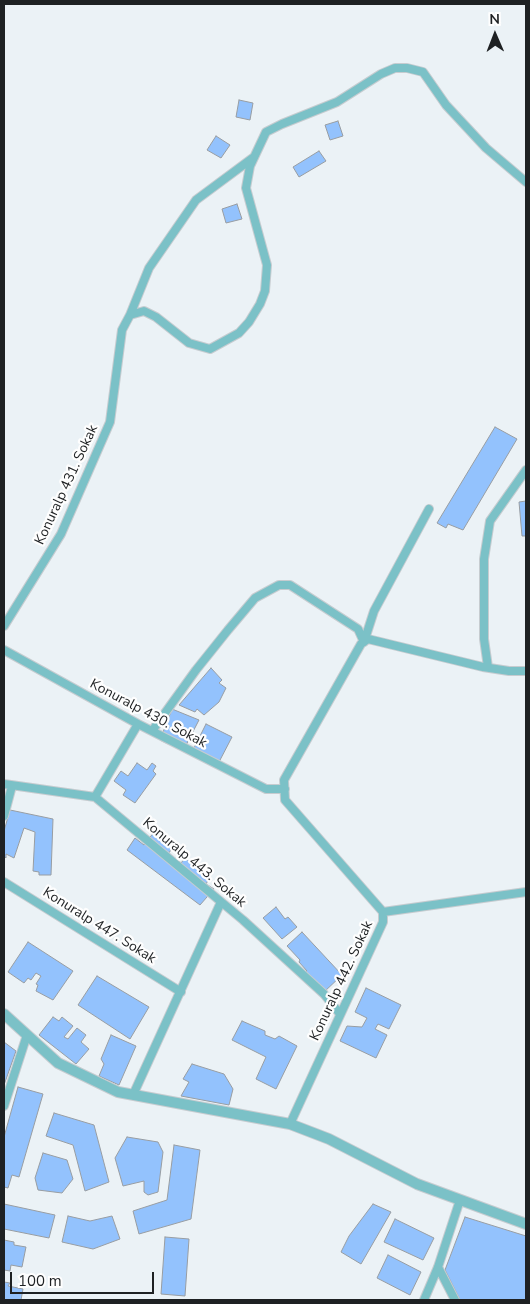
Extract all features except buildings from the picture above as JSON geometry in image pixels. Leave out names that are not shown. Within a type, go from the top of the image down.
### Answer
[{"type":"street","name":"Konuralp 431. Sokak","points":[[130,314],[144,311],[156,317],[188,343],[210,349],[238,334],[249,322],[264,291],[267,265],[246,188],[250,166],[266,132],[337,102],[381,74],[395,68],[407,68],[423,72],[431,86],[486,148],[526,182]]},
{"type":"street","name":"Konuralp 431. Sokak","points":[[4,626],[61,534],[110,422],[122,330],[149,268],[196,200],[254,156]]},
{"type":"street","points":[[488,668],[484,639],[484,559],[490,521],[526,470]]},
{"type":"street","points":[[364,642],[374,611],[429,509]]},
{"type":"street","points":[[152,732],[196,670],[255,598],[279,585],[290,585],[358,629],[364,642]]},
{"type":"street","points":[[285,789],[284,780],[361,644],[368,640],[488,668],[526,671]]},
{"type":"street","name":"Konuralp 430. Sokak","points":[[4,650],[152,732],[266,789],[285,789]]},
{"type":"street","points":[[4,816],[8,785],[95,797],[138,724]]},
{"type":"street","name":"Konuralp 442. Sokak","points":[[285,789],[286,800],[383,912],[383,922],[290,1124]]},
{"type":"street","name":"Konuralp 443. Sokak","points":[[95,797],[221,902],[324,994],[340,1014]]},
{"type":"street","name":"Konuralp 447. Sokak","points":[[4,882],[181,992]]},
{"type":"street","points":[[383,912],[472,898],[526,892]]},
{"type":"street","points":[[133,1095],[221,902]]},
{"type":"street","points":[[4,1014],[58,1063],[118,1092],[290,1124],[329,1139],[417,1184],[526,1224]]},
{"type":"street","points":[[4,1106],[27,1035]]},
{"type":"street","points":[[424,1300],[438,1267],[460,1200]]},
{"type":"street","points":[[438,1267],[454,1300]]}]
